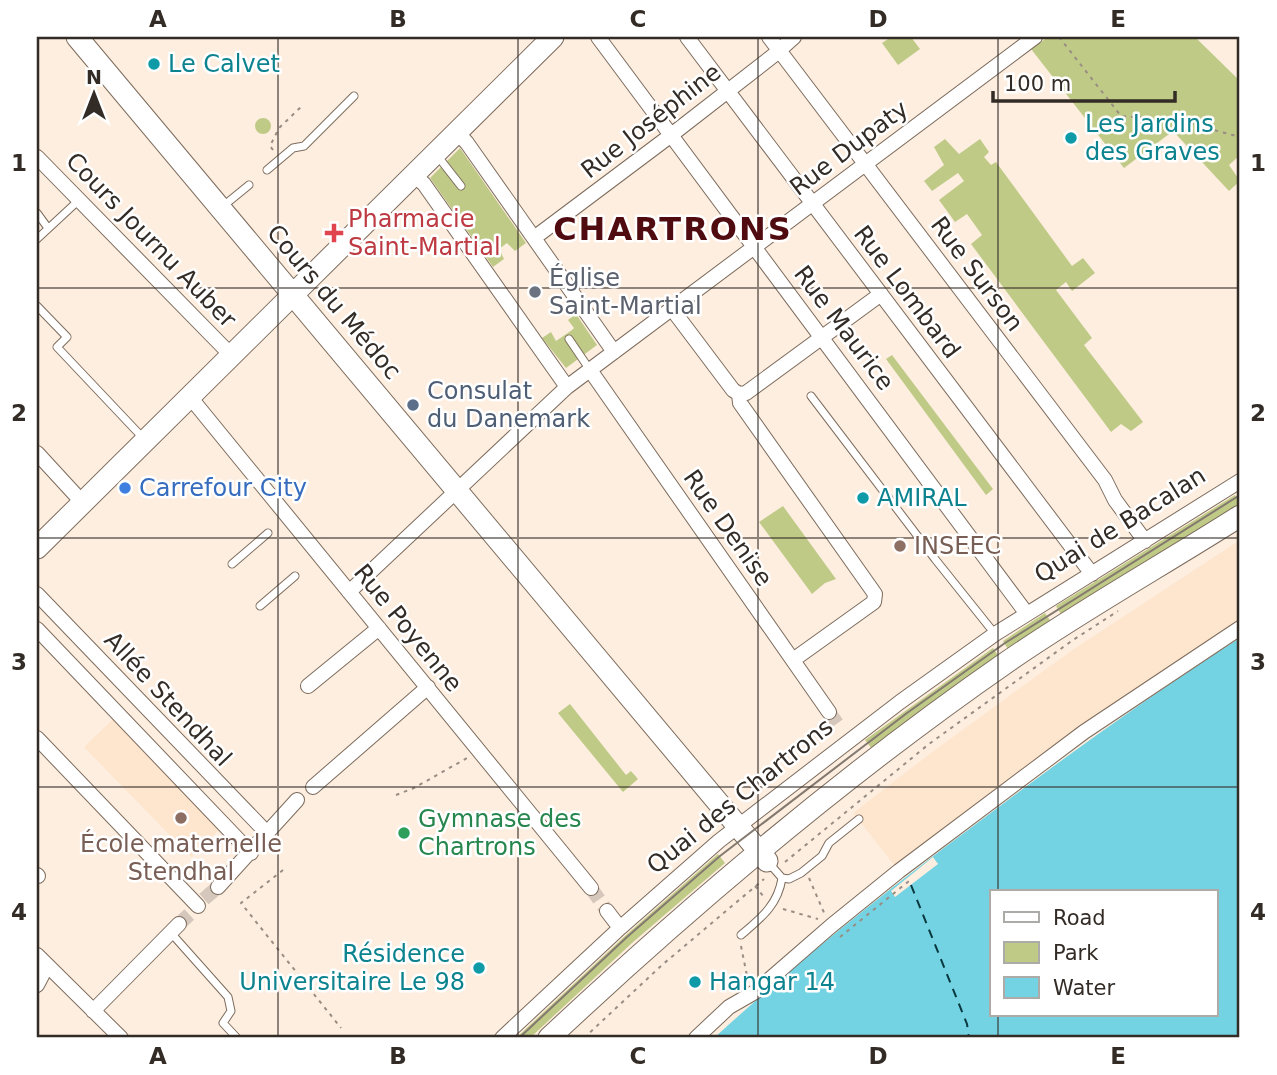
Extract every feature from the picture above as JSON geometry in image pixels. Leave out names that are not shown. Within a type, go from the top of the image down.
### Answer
[{"type":"main road","name":"Cours du Médoc","points":[[77,37],[764,856]]},
{"type":"main road","points":[[37,548],[436,154],[549,38]]},
{"type":"main road","points":[[549,1038],[642,951],[764,856],[916,729],[1240,516]]},
{"type":"main road","points":[[1042,645],[1240,525]]},
{"type":"main road","points":[[569,1038],[764,856]]},
{"type":"street","name":"Rue Maurice","points":[[598,37],[1027,614]]},
{"type":"street","name":"Rue Lombard","points":[[687,37],[1092,574]]},
{"type":"street","name":"Rue Surson","points":[[769,37],[1105,480],[1115,500],[1145,541]]},
{"type":"street","name":"Rue Joséphine","points":[[534,238],[671,135],[793,37]]},
{"type":"street","name":"Rue Dupaty","points":[[349,592],[567,387],[1035,37]]},
{"type":"street","points":[[457,132],[614,352]]},
{"type":"street","name":"Cours Journu Auber","points":[[37,157],[232,356]]},
{"type":"street","points":[[414,175],[424,184],[567,387]]},
{"type":"street","points":[[672,309],[733,390],[739,394],[746,393],[881,294]]},
{"type":"street","name":"Rue Denise","points":[[590,370],[829,712]]},
{"type":"street","points":[[739,394],[740,403],[875,594],[874,602],[793,660]]},
{"type":"street","name":"Rue Poyenne","points":[[190,397],[286,518],[591,888]]},
{"type":"street","points":[[37,453],[83,502]]},
{"type":"street","name":"Quai de Bacalan","points":[[1027,614],[1240,481]]},
{"type":"street","name":"Allée Stendhal","points":[[37,594],[268,834]]},
{"type":"street","name":"Quai des Chartrons","points":[[502,1038],[620,928],[739,826],[900,702],[1027,614]]},
{"type":"street","points":[[308,686],[379,628]]},
{"type":"street","points":[[696,1038],[729,1007],[755,992],[831,926],[1081,728],[1240,628]]},
{"type":"street","name":"Allée Stendhal","points":[[37,629],[251,853]]},
{"type":"street","points":[[313,787],[428,687]]},
{"type":"street","points":[[841,729],[850,742]]},
{"type":"street","points":[[37,738],[198,906]]},
{"type":"street","points":[[218,887],[297,800]]},
{"type":"street","points":[[607,911],[620,928]]},
{"type":"street","points":[[93,1011],[175,928]]},
{"type":"street","points":[[37,955],[121,1038]]},
{"type":"street","points":[[37,985],[47,966]]},
{"type":"lane","points":[[267,170],[293,148],[304,146],[354,96]]},
{"type":"lane","points":[[436,154],[461,186]]},
{"type":"lane","points":[[221,207],[249,185]]},
{"type":"lane","points":[[37,239],[79,200]]},
{"type":"lane","points":[[37,213],[48,228]]},
{"type":"lane","points":[[37,306],[67,337],[57,347],[145,441]]},
{"type":"lane","points":[[569,339],[590,370]]},
{"type":"lane","points":[[811,396],[934,559],[995,634]]},
{"type":"lane","points":[[232,564],[268,533]]},
{"type":"lane","points":[[260,606],[295,576]]},
{"type":"lane","points":[[764,856],[782,878],[789,879],[806,870],[822,856],[829,843],[859,819]]},
{"type":"lane","points":[[741,935],[772,906],[778,896],[782,878]]},
{"type":"lane","points":[[175,928],[224,992],[231,1011],[223,1023],[237,1038]]},
{"type":"path","points":[[1059,37],[1121,116],[1180,121],[1240,137]]},
{"type":"path","points":[[280,159],[270,146],[279,128],[303,105]]},
{"type":"path","points":[[829,923],[806,870],[793,855],[929,744],[1066,645]]},
{"type":"path","points":[[396,795],[414,788],[458,761],[460,763],[478,749]]},
{"type":"path","points":[[283,870],[241,903],[341,1028]]},
{"type":"path","points":[[834,930],[841,938],[909,881]]},
{"type":"path","points":[[584,1038],[701,930],[755,886],[772,906],[817,919]]},
{"type":"path","points":[[741,935],[748,982]]},
{"type":"shaded area","points":[[1240,540],[1240,628],[899,871],[853,813],[1071,651]]},
{"type":"shaded area","points":[[114,718],[220,829],[191,857],[84,747]]},
{"type":"green space","points":[[891,37],[911,37],[920,49],[898,65],[882,43]]},
{"type":"green space","points":[[1048,37],[1195,37],[1240,81],[1240,155],[1229,165],[1240,181],[1229,191],[1173,131],[1124,168],[1031,49]]},
{"type":"green space","points":[[260,118],[266,118],[271,126],[269,132],[260,134],[255,129],[255,123]]},
{"type":"green space","points":[[945,139],[959,154],[980,139],[989,152],[984,157],[991,165],[996,162],[1072,266],[1083,258],[1095,273],[1072,291],[1066,282],[1056,290],[1092,338],[1084,345],[1143,422],[1131,431],[1121,424],[1111,432],[971,244],[982,235],[967,214],[955,222],[939,200],[964,181],[958,173],[932,191],[924,181],[944,165],[934,147]]},
{"type":"green space","points":[[460,148],[526,243],[515,251],[507,243],[499,249],[504,259],[493,267],[430,178]]},
{"type":"green space","points":[[576,314],[597,345],[566,368],[542,338],[551,332],[556,341],[572,330],[574,328],[568,320]]},
{"type":"green space","points":[[892,355],[993,489],[986,495],[886,359]]},
{"type":"green space","points":[[1235,495],[1240,505],[1062,616],[1056,606]]},
{"type":"green space","points":[[783,506],[836,579],[825,583],[812,594],[759,522]]},
{"type":"green space","points":[[1045,613],[1052,623],[1009,651],[1003,641]]},
{"type":"green space","points":[[993,648],[999,657],[872,749],[865,740]]},
{"type":"green space","points":[[570,704],[626,775],[631,771],[638,779],[623,792],[558,713]]},
{"type":"green space","points":[[718,854],[725,863],[632,943],[530,1038],[516,1038],[626,935]]},
{"type":"water","points":[[1240,638],[1240,1038],[714,1038],[808,956],[906,877],[1138,706]]},
{"type":"pier","points":[[933,857],[938,864],[895,897],[891,891]]},
{"type":"ferry route","points":[[911,885],[967,1024],[969,1038]]},
{"type":"tunnel","points":[[829,712],[841,729]]},
{"type":"tunnel","points":[[204,899],[218,887]]},
{"type":"tunnel","points":[[591,888],[607,911]]},
{"type":"tunnel","points":[[179,924],[192,912]]},
{"type":"tram line","points":[[519,1038],[627,937],[720,856],[907,713],[1005,643],[1240,495]]},
{"type":"place","name":"Le Calvet","points":[[154,64]]},
{"type":"place","name":"Les Jardins des Graves","points":[[1071,138]]},
{"type":"place","name":"Pharmacie Saint-Martial","points":[[334,233]]},
{"type":"place","name":"Église Saint-Martial","points":[[535,292]]},
{"type":"place","name":"Consulat du Danemark","points":[[413,405]]},
{"type":"place","name":"Carrefour City","points":[[125,488]]},
{"type":"place","name":"AMIRAL","points":[[863,498]]},
{"type":"place","name":"INSEEC","points":[[900,546]]},
{"type":"place","name":"École maternelle Stendhal","points":[[181,818]]},
{"type":"place","name":"Gymnase des Chartrons","points":[[404,833]]},
{"type":"place","name":"Résidence Universitaire Le 98","points":[[479,968]]},
{"type":"place","name":"Hangar 14","points":[[695,982]]},
{"type":"district","name":"CHARTRONS","points":[[673,229]]}]
